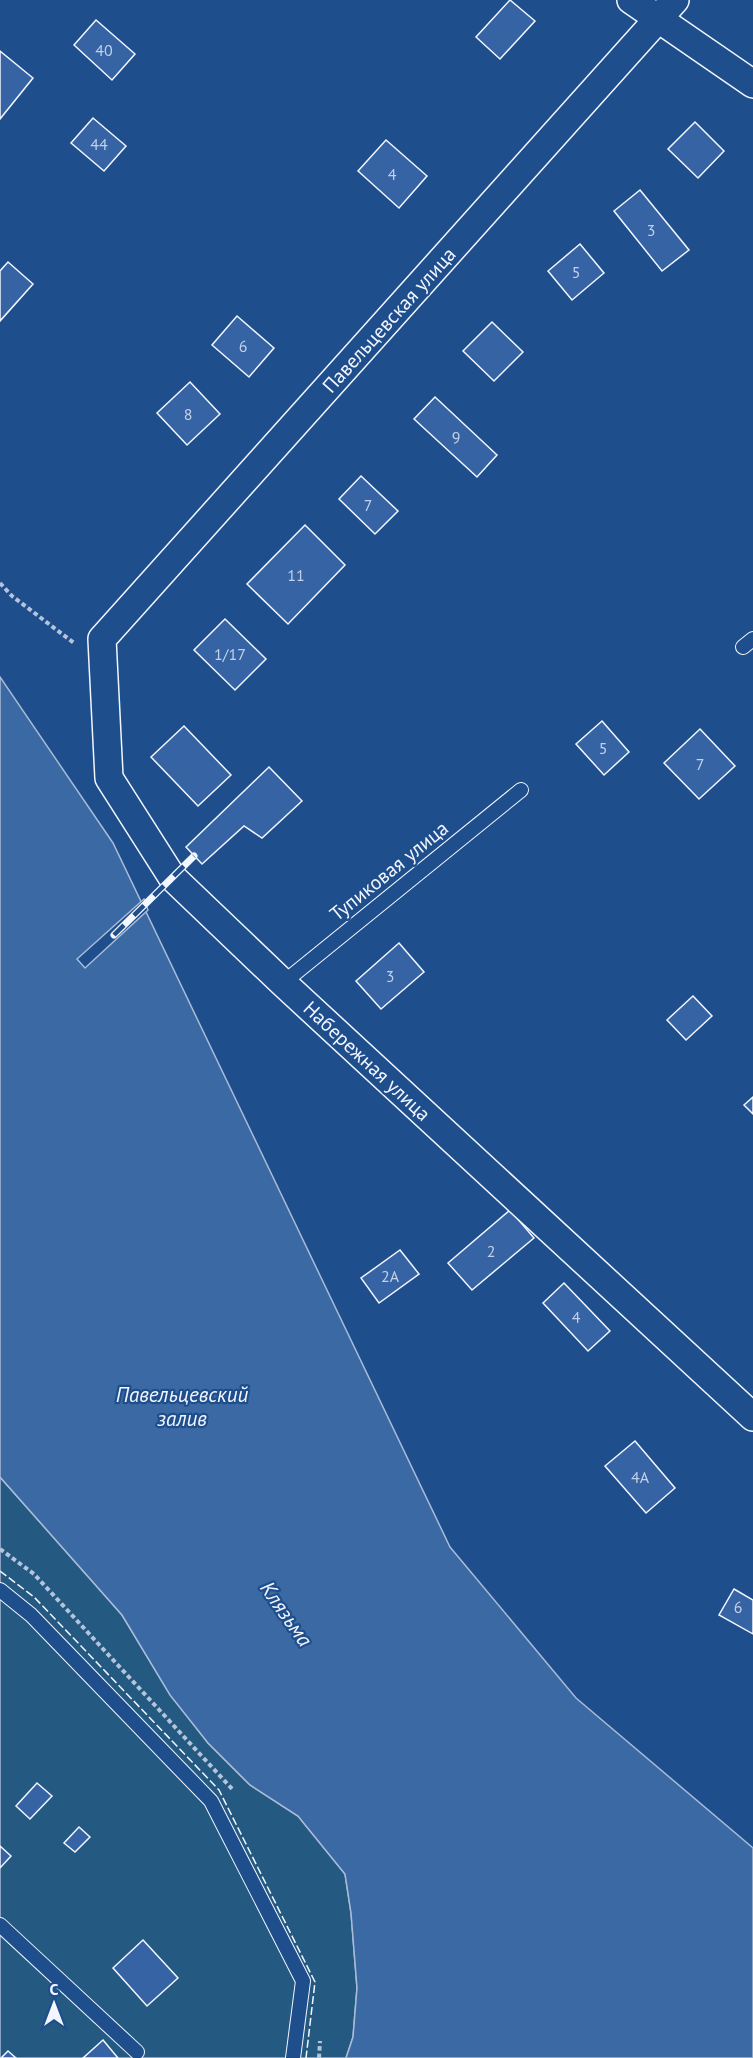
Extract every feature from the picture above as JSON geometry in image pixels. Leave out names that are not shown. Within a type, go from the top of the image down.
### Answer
[{"type":"street","points":[[631,0],[658,21],[753,84]]},
{"type":"street","name":"Павельцевская улица","points":[[102,639],[675,0]]},
{"type":"street","name":"Набережная улица","points":[[102,639],[109,778],[172,877],[283,983],[753,1417]]},
{"type":"lane","name":"Тупиковая улица","points":[[283,983],[520,790]]},
{"type":"lane","points":[[0,1590],[31,1615],[211,1801],[303,1981],[293,2058]]},
{"type":"lane","points":[[0,1924],[137,2052]]},
{"type":"path","points":[[0,583],[12,596],[103,668]]},
{"type":"shaded area","points":[[0,1477],[122,1615],[170,1694],[208,1743],[250,1785],[298,1816],[345,1874],[351,1913],[357,1988],[353,2037],[346,2058],[0,2058]]},
{"type":"water","name":"Павельцевский залив","points":[[0,677],[113,843],[450,1547],[576,1698],[753,1848],[753,2058],[346,2058],[353,2037],[357,1988],[351,1913],[345,1874],[298,1816],[250,1785],[208,1743],[170,1695],[122,1615],[0,1477]]},
{"type":"pier","points":[[144,899],[148,910],[85,968],[77,959]]},
{"type":"building","points":[[510,0],[535,21],[500,59],[476,37]]},
{"type":"building","points":[[96,20],[135,54],[112,80],[74,45]]},
{"type":"building","points":[[0,51],[33,78],[0,119]]},
{"type":"building","points":[[93,118],[126,146],[104,171],[71,143]]},
{"type":"building","points":[[695,122],[724,151],[698,178],[668,149]]},
{"type":"building","points":[[386,140],[427,176],[399,208],[358,171]]},
{"type":"building","points":[[640,190],[689,250],[662,271],[614,211]]},
{"type":"building","points":[[580,244],[604,273],[572,300],[548,271]]},
{"type":"building","points":[[8,262],[33,284],[0,321],[0,271]]},
{"type":"building","points":[[237,316],[274,348],[249,377],[212,345]]},
{"type":"building","points":[[492,322],[523,352],[494,381],[463,351]]},
{"type":"building","points":[[190,382],[220,414],[187,445],[157,413]]},
{"type":"building","points":[[435,397],[497,455],[477,477],[414,419]]},
{"type":"building","points":[[361,476],[398,511],[375,534],[339,499]]},
{"type":"building","points":[[305,525],[345,565],[288,624],[247,584]]},
{"type":"building","points":[[225,619],[266,659],[235,690],[194,650]]},
{"type":"building","points":[[602,721],[629,752],[604,775],[576,744]]},
{"type":"building","points":[[184,726],[231,775],[198,806],[151,757]]},
{"type":"building","points":[[700,729],[735,766],[699,799],[664,763]]},
{"type":"building","points":[[269,767],[302,801],[262,838],[244,826],[202,864],[186,847]]},
{"type":"building","points":[[399,943],[424,972],[381,1009],[356,981]]},
{"type":"building","points":[[693,996],[712,1016],[686,1040],[667,1020]]},
{"type":"building","points":[[753,1097],[753,1114],[744,1105]]},
{"type":"building","points":[[510,1210],[534,1238],[472,1290],[448,1263]]},
{"type":"building","points":[[400,1250],[419,1274],[379,1303],[361,1278]]},
{"type":"building","points":[[564,1283],[610,1331],[588,1351],[543,1303]]},
{"type":"building","points":[[635,1441],[675,1488],[646,1513],[605,1466]]},
{"type":"building","points":[[734,1589],[753,1600],[753,1634],[719,1615]]},
{"type":"building","points":[[37,1783],[52,1796],[30,1819],[16,1806]]},
{"type":"building","points":[[79,1827],[90,1837],[75,1852],[64,1843]]},
{"type":"building","points":[[0,1846],[11,1856],[0,1868]]},
{"type":"building","points":[[143,1940],[178,1978],[147,2006],[113,1968]]},
{"type":"building","points":[[103,2040],[118,2058],[83,2058]]},
{"type":"building","points":[[8,2051],[16,2058],[1,2058]]},
{"type":"railway","points":[[114,935],[194,856]]},
{"type":"fence","points":[[0,1571],[34,1597],[219,1790],[315,1982],[306,2058]]},
{"type":"water label","name":"Клязьма","points":[[286,1614]]}]
